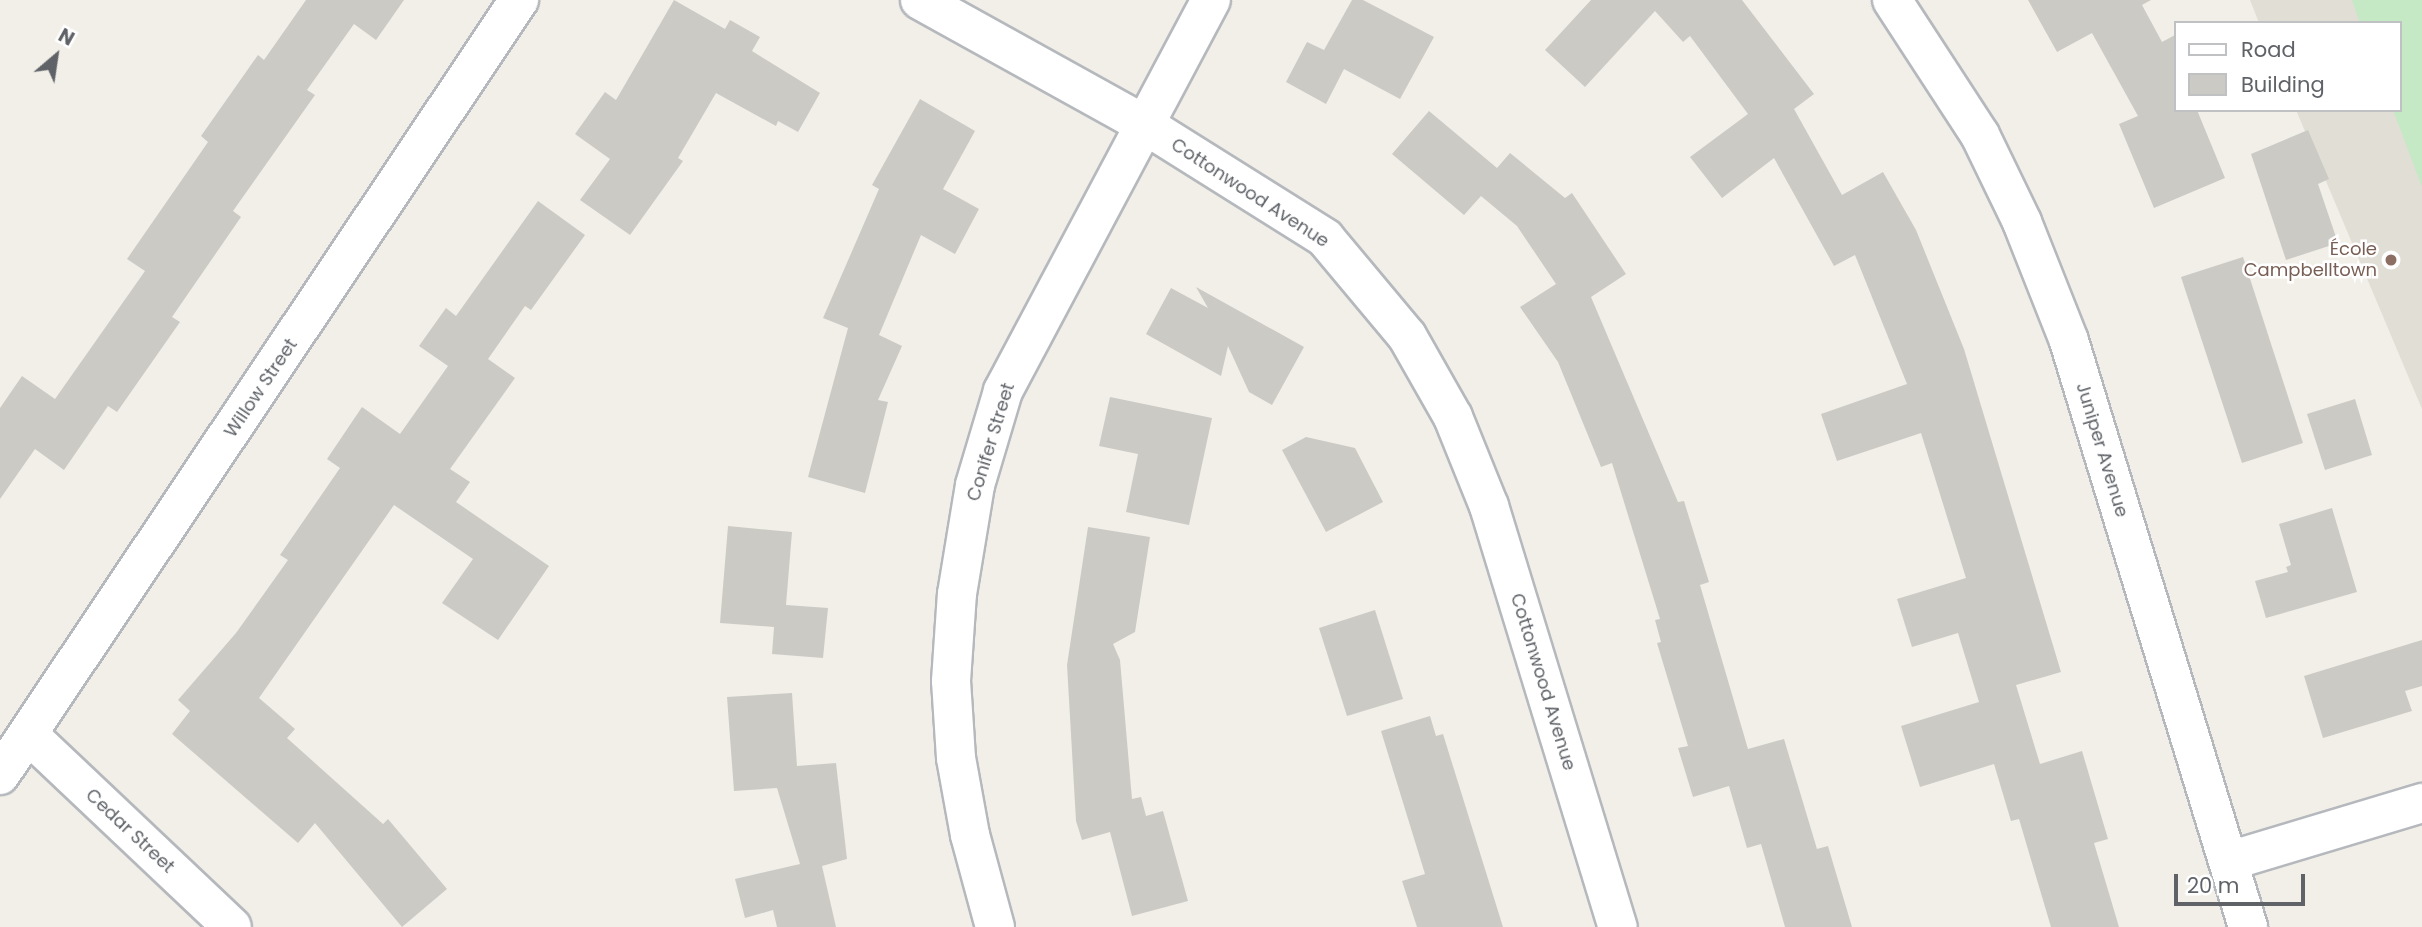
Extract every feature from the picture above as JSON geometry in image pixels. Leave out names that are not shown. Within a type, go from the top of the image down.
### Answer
[{"type":"street","name":"Willow Street","points":[[0,775],[29,736],[519,0]]},
{"type":"street","name":"Cottonwood Avenue","points":[[920,0],[1142,123],[1325,238],[1407,336],[1452,417],[1489,506],[1618,927]]},
{"type":"street","name":"Conifer Street","points":[[995,927],[970,835],[956,758],[951,681],[957,594],[975,485],[1003,391],[1142,123],[1211,0]]},
{"type":"street","name":"Juniper Avenue","points":[[1892,0],[1980,135],[2046,282],[2069,341],[2248,927]]},
{"type":"street","name":"Cedar Street","points":[[29,736],[232,927]]},
{"type":"street","points":[[2229,861],[2422,803]]},
{"type":"shaded area","name":"École Campbelltown","points":[[2250,0],[2422,0],[2422,409],[2297,112],[2401,112],[2401,21],[2258,21]]},
{"type":"green space","points":[[2352,0],[2422,0],[2422,187],[2394,112],[2401,112],[2401,21],[2359,21]]},
{"type":"building","points":[[306,0],[404,0],[376,40],[354,24],[307,90],[315,95],[233,211],[241,217],[172,317],[180,322],[117,412],[108,406],[64,470],[35,449],[0,499],[0,408],[22,376],[55,399],[145,271],[127,259],[208,142],[201,136],[258,55],[264,60]]},
{"type":"building","points":[[674,0],[725,29],[730,20],[760,37],[752,51],[820,93],[798,132],[778,121],[776,126],[716,93],[678,158],[683,161],[630,235],[580,200],[610,159],[575,134],[605,92],[616,100]]},
{"type":"building","points":[[1352,0],[1363,0],[1434,37],[1400,99],[1344,69],[1326,104],[1286,82],[1307,42],[1324,50]]},
{"type":"building","points":[[1591,0],[1742,0],[1814,94],[1794,109],[1842,195],[1883,172],[1916,230],[1964,349],[2061,672],[2016,685],[2040,764],[2082,751],[2108,839],[2094,843],[2119,927],[2051,927],[2019,819],[2011,821],[1994,764],[1920,787],[1901,726],[1979,702],[1958,633],[1912,647],[1897,599],[1966,578],[1921,433],[1837,461],[1821,414],[1907,384],[1855,255],[1834,266],[1774,158],[1722,198],[1690,157],[1748,114],[1690,36],[1683,42],[1655,11],[1585,87],[1545,50]]},
{"type":"building","points":[[2028,0],[2151,0],[2142,5],[2162,42],[2174,36],[2174,112],[2198,112],[2225,178],[2154,208],[2119,124],[2138,116],[2092,33],[2057,52]]},
{"type":"building","points":[[920,99],[975,131],[943,189],[979,209],[955,254],[921,235],[879,335],[902,346],[878,400],[888,402],[865,493],[808,477],[848,328],[823,318],[879,189],[872,185]]},
{"type":"building","points":[[1429,111],[1497,168],[1510,153],[1565,198],[1572,193],[1626,274],[1591,297],[1678,502],[1684,501],[1709,582],[1700,585],[1748,749],[1784,739],[1817,849],[1828,846],[1852,927],[1785,927],[1761,844],[1747,848],[1729,786],[1693,797],[1678,748],[1688,746],[1657,643],[1661,642],[1655,620],[1660,619],[1612,463],[1601,467],[1558,362],[1520,307],[1556,284],[1517,226],[1481,196],[1464,215],[1392,154]]},
{"type":"building","points":[[2308,130],[2329,179],[2318,184],[2338,243],[2286,260],[2251,154]]},
{"type":"building","points":[[538,201],[585,235],[531,310],[525,306],[488,359],[515,378],[450,469],[470,482],[456,502],[549,566],[498,640],[442,603],[473,559],[394,505],[259,698],[295,729],[287,738],[383,824],[388,819],[447,889],[402,927],[315,823],[298,843],[172,734],[190,711],[178,700],[236,633],[288,560],[280,555],[340,468],[327,459],[362,407],[400,434],[448,366],[419,346],[446,308],[456,316]]},
{"type":"building","points":[[2243,257],[2303,443],[2242,463],[2181,277]]},
{"type":"building","points":[[1196,287],[1304,347],[1272,405],[1249,392],[1228,346],[1221,376],[1146,334],[1171,288],[1208,308]]},
{"type":"building","points":[[1110,397],[1212,418],[1189,525],[1126,512],[1138,454],[1099,446]]},
{"type":"building","points":[[2355,399],[2372,455],[2325,470],[2307,414]]},
{"type":"building","points":[[1306,437],[1355,448],[1383,502],[1326,532],[1282,450]]},
{"type":"building","points":[[2332,508],[2357,592],[2266,618],[2255,581],[2288,572],[2286,567],[2291,565],[2279,524]]},
{"type":"building","points":[[728,526],[792,532],[786,605],[828,608],[823,658],[772,654],[774,627],[720,623]]},
{"type":"building","points":[[1088,527],[1150,537],[1135,632],[1113,644],[1120,660],[1132,799],[1141,797],[1146,816],[1163,811],[1188,901],[1132,916],[1110,832],[1082,840],[1076,821],[1067,665]]},
{"type":"building","points":[[1375,610],[1403,699],[1347,716],[1319,628]]},
{"type":"building","points":[[2422,640],[2422,686],[2405,691],[2412,711],[2323,738],[2304,676]]},
{"type":"building","points":[[792,693],[797,766],[836,763],[847,859],[822,866],[836,927],[777,927],[773,910],[745,918],[735,879],[800,864],[777,788],[734,791],[727,697]]},
{"type":"building","points":[[1430,716],[1436,736],[1443,734],[1503,927],[1417,927],[1402,881],[1425,874],[1381,731]]},
{"type":"place","name":"École Campbelltown","points":[[2391,260]]}]
